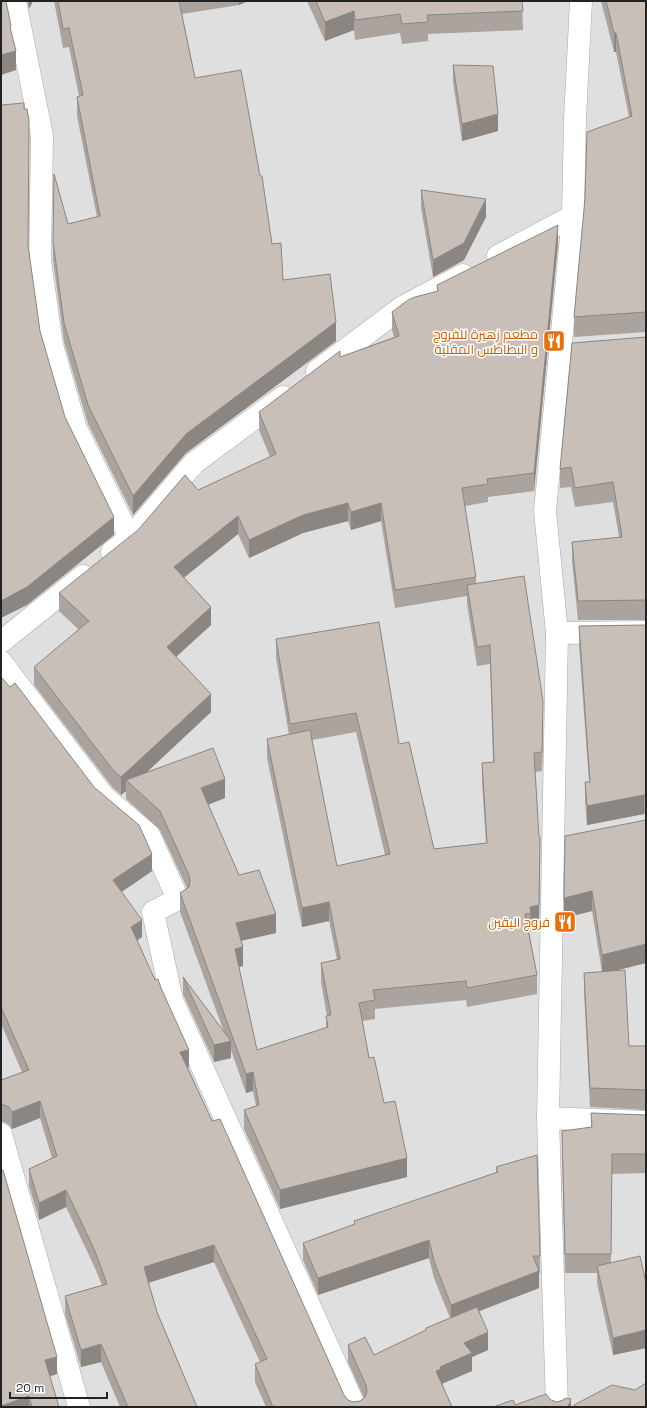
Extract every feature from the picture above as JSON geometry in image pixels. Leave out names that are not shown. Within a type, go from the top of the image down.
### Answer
[{"type":"street","points":[[15,1],[42,136],[40,260],[52,345],[76,429],[130,538]]},
{"type":"street","points":[[557,1407],[548,1118],[562,844],[557,633],[545,511],[573,216],[575,119],[581,1]]},
{"type":"street","points":[[1,642],[130,538],[194,463],[401,308],[573,216]]},
{"type":"street","points":[[560,350],[584,348]]},
{"type":"street","points":[[557,633],[646,632]]},
{"type":"street","points":[[1,662],[104,797],[149,835],[178,899],[153,912],[172,1000],[356,1407]]},
{"type":"street","points":[[548,1118],[646,1122]]},
{"type":"street","points":[[1,1134],[79,1407]]},
{"type":"shaded area","points":[[1,1],[646,1],[646,1407],[1,1407]]},
{"type":"building","points":[[1,1],[6,1],[16,51],[1,55]]},
{"type":"building","points":[[58,1],[179,1],[195,78],[241,70],[260,176],[262,176],[272,244],[281,243],[283,280],[330,274],[336,322],[186,434],[133,496],[88,405],[64,323],[53,241],[54,174],[68,224],[100,216],[77,97],[83,95],[69,28],[63,29]]},
{"type":"building","points":[[316,1],[522,1],[523,11],[427,15],[428,22],[402,24],[400,14],[355,20],[354,11],[325,22]]},
{"type":"building","points":[[606,1],[646,1],[646,312],[574,317],[585,198],[587,132],[632,116],[616,33],[614,33]]},
{"type":"building","points":[[453,65],[493,66],[498,114],[462,124]]},
{"type":"building","points":[[24,103],[24,109],[27,109],[29,120],[28,245],[40,331],[65,417],[114,517],[27,587],[1,601],[1,105]]},
{"type":"building","points":[[421,190],[486,199],[464,243],[433,260]]},
{"type":"building","points":[[558,225],[534,473],[487,479],[488,484],[462,488],[476,577],[395,590],[381,503],[351,512],[348,503],[303,515],[249,540],[238,516],[174,567],[211,607],[167,647],[211,694],[121,777],[113,770],[34,667],[89,621],[59,593],[138,530],[185,475],[198,490],[276,454],[259,412],[340,351],[340,357],[399,336],[392,312],[408,300],[438,291],[437,285]]},
{"type":"building","points":[[646,337],[646,600],[578,601],[572,542],[622,537],[613,482],[575,488],[571,467],[560,469],[572,343]]},
{"type":"building","points":[[524,576],[543,701],[542,752],[534,753],[540,837],[539,905],[530,907],[531,913],[525,914],[537,975],[467,988],[466,981],[373,990],[375,1000],[359,1003],[369,1058],[374,1057],[384,1103],[395,1101],[407,1158],[280,1190],[244,1110],[259,1105],[253,1072],[246,1074],[180,893],[189,887],[189,875],[160,811],[126,780],[213,748],[225,779],[201,788],[239,875],[259,870],[276,914],[236,923],[243,947],[235,949],[257,1050],[328,1027],[326,1016],[331,1015],[321,963],[340,959],[329,902],[302,908],[267,739],[310,730],[337,866],[390,854],[356,713],[290,724],[276,639],[379,622],[399,744],[409,742],[434,849],[487,843],[482,763],[494,762],[490,645],[477,647],[467,585]]},
{"type":"building","points":[[646,625],[646,795],[587,806],[585,782],[590,782],[579,626]]},
{"type":"building","points":[[1,677],[10,687],[15,683],[94,787],[139,825],[152,854],[113,880],[142,920],[131,927],[155,980],[158,979],[189,1050],[180,1052],[212,1121],[220,1119],[344,1395],[348,1400],[353,1402],[360,1401],[365,1397],[367,1391],[366,1385],[348,1345],[365,1337],[374,1355],[426,1330],[426,1328],[477,1307],[488,1332],[464,1343],[472,1353],[440,1367],[441,1369],[436,1371],[452,1407],[273,1407],[255,1364],[267,1359],[214,1245],[144,1267],[157,1312],[197,1407],[128,1407],[101,1344],[81,1350],[65,1296],[107,1284],[95,1251],[66,1190],[39,1203],[29,1169],[57,1156],[40,1101],[12,1112],[9,1107],[1,1105],[1,1080],[29,1070],[1,1007]]},
{"type":"building","points":[[646,820],[646,944],[602,955],[592,891],[564,898],[565,836]]},
{"type":"building","points":[[625,970],[629,1046],[646,1046],[646,1090],[590,1088],[584,973]]},
{"type":"building","points":[[183,977],[231,1041],[214,1045]]},
{"type":"building","points":[[591,1113],[646,1115],[646,1154],[612,1154],[611,1254],[565,1254],[562,1131],[592,1127]]},
{"type":"building","points":[[537,1155],[540,1256],[533,1256],[539,1271],[451,1305],[434,1261],[429,1240],[318,1278],[303,1243],[355,1224],[354,1221],[498,1172],[496,1167]]},
{"type":"building","points":[[3,1170],[57,1357],[45,1360],[59,1407],[32,1407],[29,1396],[1,1406],[1,1171]]},
{"type":"building","points":[[640,1256],[646,1283],[646,1330],[613,1338],[597,1266]]},
{"type":"building","points":[[646,1383],[646,1407],[574,1407],[574,1405],[612,1385],[635,1390]]},
{"type":"building","points":[[546,1394],[551,1400],[557,1402],[566,1398],[571,1399],[568,1407],[493,1407],[513,1400],[515,1405]]},
{"type":"place","name":"مطعم زهيرة للفروج و البطاطس المقلية","points":[[554,341]]},
{"type":"place","name":"فروج اليقين","points":[[565,922]]}]
